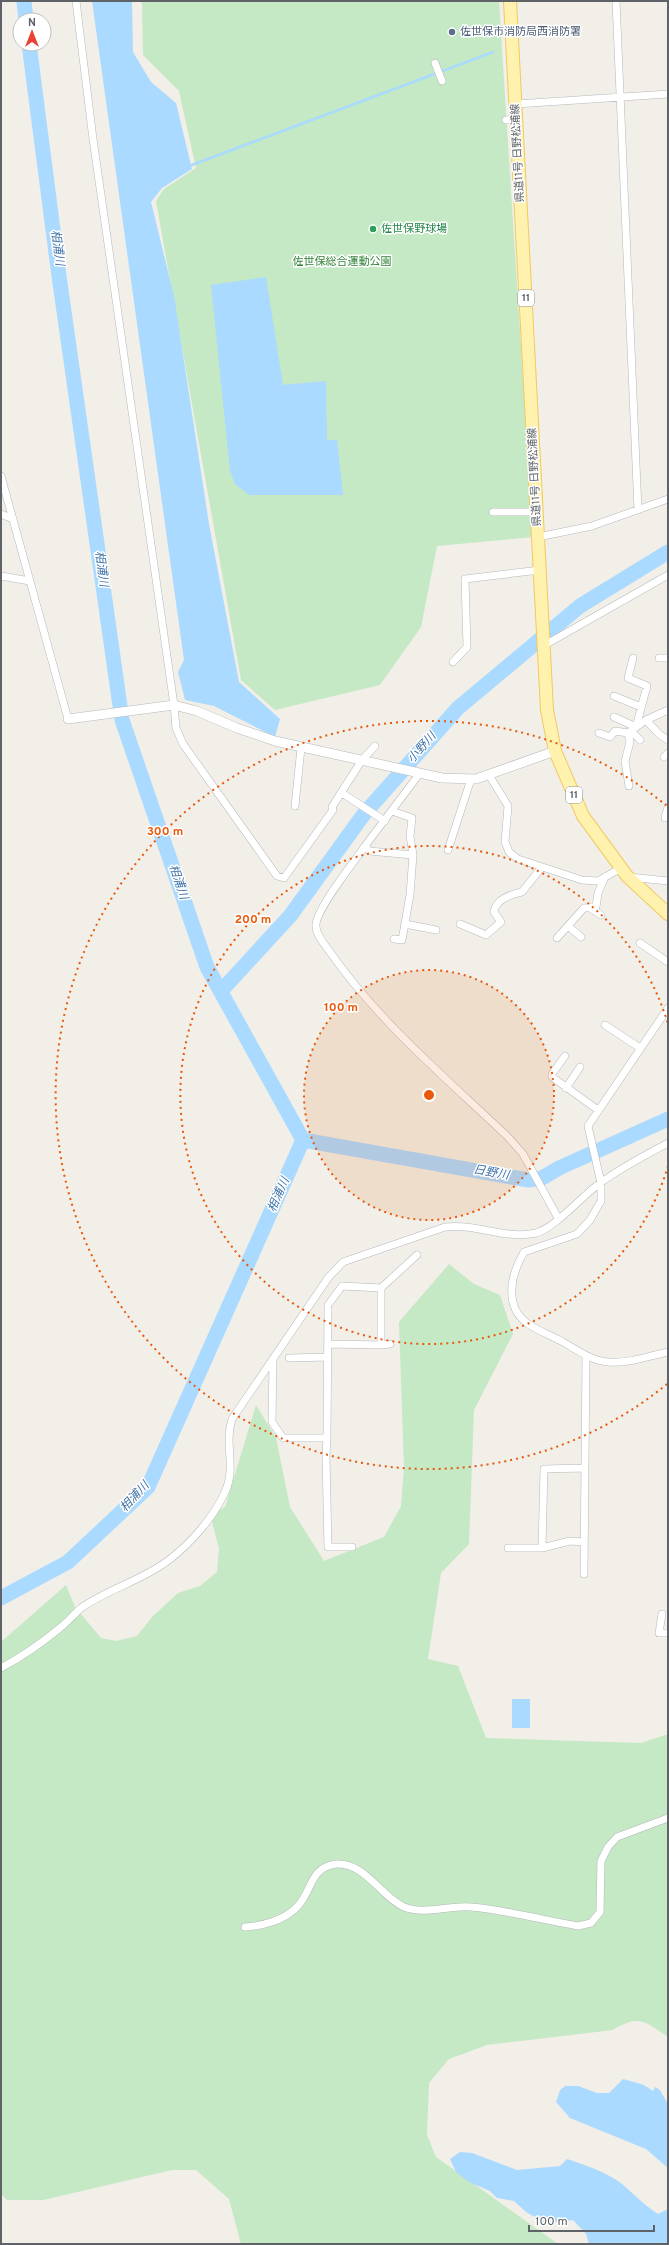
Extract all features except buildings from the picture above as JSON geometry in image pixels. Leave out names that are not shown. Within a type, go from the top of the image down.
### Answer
[{"type":"main road","name":"県道11号 日野松浦線","points":[[510,1],[516,104],[512,120],[532,512],[538,537],[547,710],[555,751],[583,816],[624,872],[668,914]]},
{"type":"street","points":[[76,1],[94,147],[176,728],[183,744],[277,876],[284,878],[295,866],[333,810],[332,807],[375,746]]},
{"type":"street","points":[[616,1],[622,96],[638,510]]},
{"type":"street","points":[[435,63],[442,81]]},
{"type":"street","points":[[516,104],[668,94]]},
{"type":"street","points":[[1,476],[30,581],[73,719],[172,705],[197,711],[237,728],[275,741],[301,748],[442,778],[471,779],[489,775],[555,751]]},
{"type":"street","points":[[538,537],[592,526],[668,499]]},
{"type":"street","points":[[493,512],[532,512]]},
{"type":"street","points":[[1,514],[13,519]]},
{"type":"street","points":[[453,662],[467,647],[465,579],[540,570]]},
{"type":"street","points":[[543,646],[668,575]]},
{"type":"street","points":[[1,576],[30,581]]},
{"type":"street","points":[[629,786],[625,761],[632,730],[647,686],[628,678],[633,658]]},
{"type":"street","points":[[659,658],[668,658]]},
{"type":"street","points":[[614,696],[641,707]]},
{"type":"street","points":[[599,733],[610,737],[614,731],[632,730],[646,720],[668,710]]},
{"type":"street","points":[[614,717],[632,730],[640,740]]},
{"type":"street","points":[[646,720],[659,734],[668,740]]},
{"type":"street","points":[[295,806],[301,748]]},
{"type":"street","points":[[418,772],[392,811],[339,882],[317,919],[315,927],[321,940],[342,969],[388,1023],[508,1137],[523,1154],[558,1218]]},
{"type":"street","points":[[489,775],[508,806],[505,836],[509,852],[518,859],[582,880],[598,881],[605,877],[624,872],[668,881]]},
{"type":"street","points":[[448,850],[471,779]]},
{"type":"street","points":[[342,793],[384,821]]},
{"type":"street","points":[[665,818],[668,807]]},
{"type":"street","points":[[392,811],[412,818],[410,836],[413,855],[410,895],[402,940],[394,938]]},
{"type":"street","points":[[365,846],[369,851],[413,855]]},
{"type":"street","points":[[460,924],[486,935],[501,922],[494,912],[494,907],[499,902],[515,893],[522,892],[542,867]]},
{"type":"street","points":[[558,938],[584,908],[596,907],[598,893],[605,877]]},
{"type":"street","points":[[590,908],[602,916]]},
{"type":"street","points":[[405,924],[436,930]]},
{"type":"street","points":[[568,926],[581,937]]},
{"type":"street","points":[[640,943],[668,962]]},
{"type":"street","points":[[668,1008],[588,1126],[601,1183],[601,1201],[590,1220],[577,1234],[524,1252],[517,1264],[512,1282],[512,1301],[519,1314],[527,1324],[586,1356],[607,1362],[640,1359],[668,1352]]},
{"type":"street","points":[[605,1025],[640,1048]]},
{"type":"street","points":[[565,1056],[552,1074],[552,1077],[598,1110]]},
{"type":"street","points":[[566,1088],[580,1067]]},
{"type":"street","points":[[1,1668],[30,1652],[63,1626],[81,1608],[168,1561],[196,1535],[217,1507],[226,1488],[231,1467],[228,1431],[232,1419],[328,1278],[344,1262],[446,1227],[457,1225],[520,1234],[536,1232],[552,1226],[558,1218],[601,1183],[668,1143]]},
{"type":"street","points":[[352,1547],[328,1547],[326,1456],[328,1305],[342,1286],[381,1288],[417,1255]]},
{"type":"street","points":[[381,1288],[381,1344]]},
{"type":"street","points":[[328,1344],[390,1344]]},
{"type":"street","points":[[584,1574],[586,1356]]},
{"type":"street","points":[[290,1358],[328,1357]]},
{"type":"street","points":[[273,1360],[272,1422],[276,1428],[283,1438],[327,1438]]},
{"type":"street","points":[[542,1548],[544,1469],[584,1468]]},
{"type":"street","points":[[508,1548],[542,1548],[570,1541],[584,1542]]},
{"type":"street","points":[[662,1614],[659,1633],[668,1633]]},
{"type":"street","points":[[245,1927],[260,1926],[278,1919],[298,1906],[309,1883],[324,1867],[337,1864],[346,1865],[360,1872],[403,1906],[413,1909],[470,1907],[578,1926],[591,1923],[600,1912],[601,1861],[608,1847],[617,1837],[668,1818]]},
{"type":"green space","name":"佐世保総合運動公園","points":[[142,1],[499,1],[533,537],[437,546],[421,627],[380,685],[275,710],[241,680],[156,201],[164,189],[196,168],[179,91],[143,55]]},
{"type":"green space","points":[[449,1264],[474,1284],[500,1295],[513,1334],[474,1410],[469,1544],[441,1573],[428,1659],[458,1666],[486,1738],[641,1743],[668,1734],[668,2037],[647,2024],[635,2021],[629,2022],[613,2030],[487,2045],[449,2059],[429,2083],[427,2135],[436,2157],[558,2244],[241,2244],[229,2199],[196,2170],[172,2170],[43,2200],[7,2200],[1,2194],[1,1642],[66,1585],[75,1607],[101,1638],[116,1641],[137,1636],[152,1617],[178,1593],[200,1586],[217,1572],[219,1548],[210,1515],[225,1507],[256,1405],[276,1438],[290,1507],[324,1561],[384,1537],[401,1506],[404,1468],[399,1322]]},
{"type":"water","points":[[92,1],[132,1],[133,52],[151,82],[176,103],[192,169],[162,188],[151,202],[174,296],[209,524],[239,682],[280,719],[275,737],[214,706],[185,700],[178,672],[184,660]]},
{"type":"water","points":[[266,277],[283,385],[326,381],[327,440],[337,440],[343,495],[249,495],[235,484],[230,471],[211,285]]},
{"type":"water","points":[[512,1699],[530,1699],[530,1728],[512,1728]]},
{"type":"water","points":[[623,2079],[644,2085],[653,2091],[655,2087],[660,2090],[668,2104],[668,2168],[646,2149],[570,2118],[556,2102],[560,2090],[565,2086],[578,2086],[597,2093],[609,2093]]},
{"type":"water","points":[[460,2152],[472,2153],[517,2170],[560,2166],[567,2159],[603,2172],[622,2184],[658,2214],[668,2209],[668,2244],[589,2244],[586,2234],[573,2220],[545,2223],[526,2212],[514,2201],[497,2198],[490,2191],[469,2182],[456,2172],[450,2159]]},
{"type":"waterway","name":"相浦川","points":[[24,1],[25,12]]},
{"type":"waterway","name":"相浦川","points":[[1,1598],[68,1562],[148,1487],[303,1140],[207,967],[122,720],[59,276],[30,52]]},
{"type":"waterway","points":[[189,166],[493,52]]},
{"type":"waterway","name":"小野川","points":[[221,991],[290,916],[364,814],[458,708],[580,606],[668,552]]},
{"type":"waterway","name":"日野川","points":[[303,1140],[528,1180],[542,1178],[559,1168],[668,1119]]},
{"type":"place","name":"佐世保市消防局西消防署","points":[[452,32]]},
{"type":"place","name":"佐世保野球場","points":[[373,229]]}]
